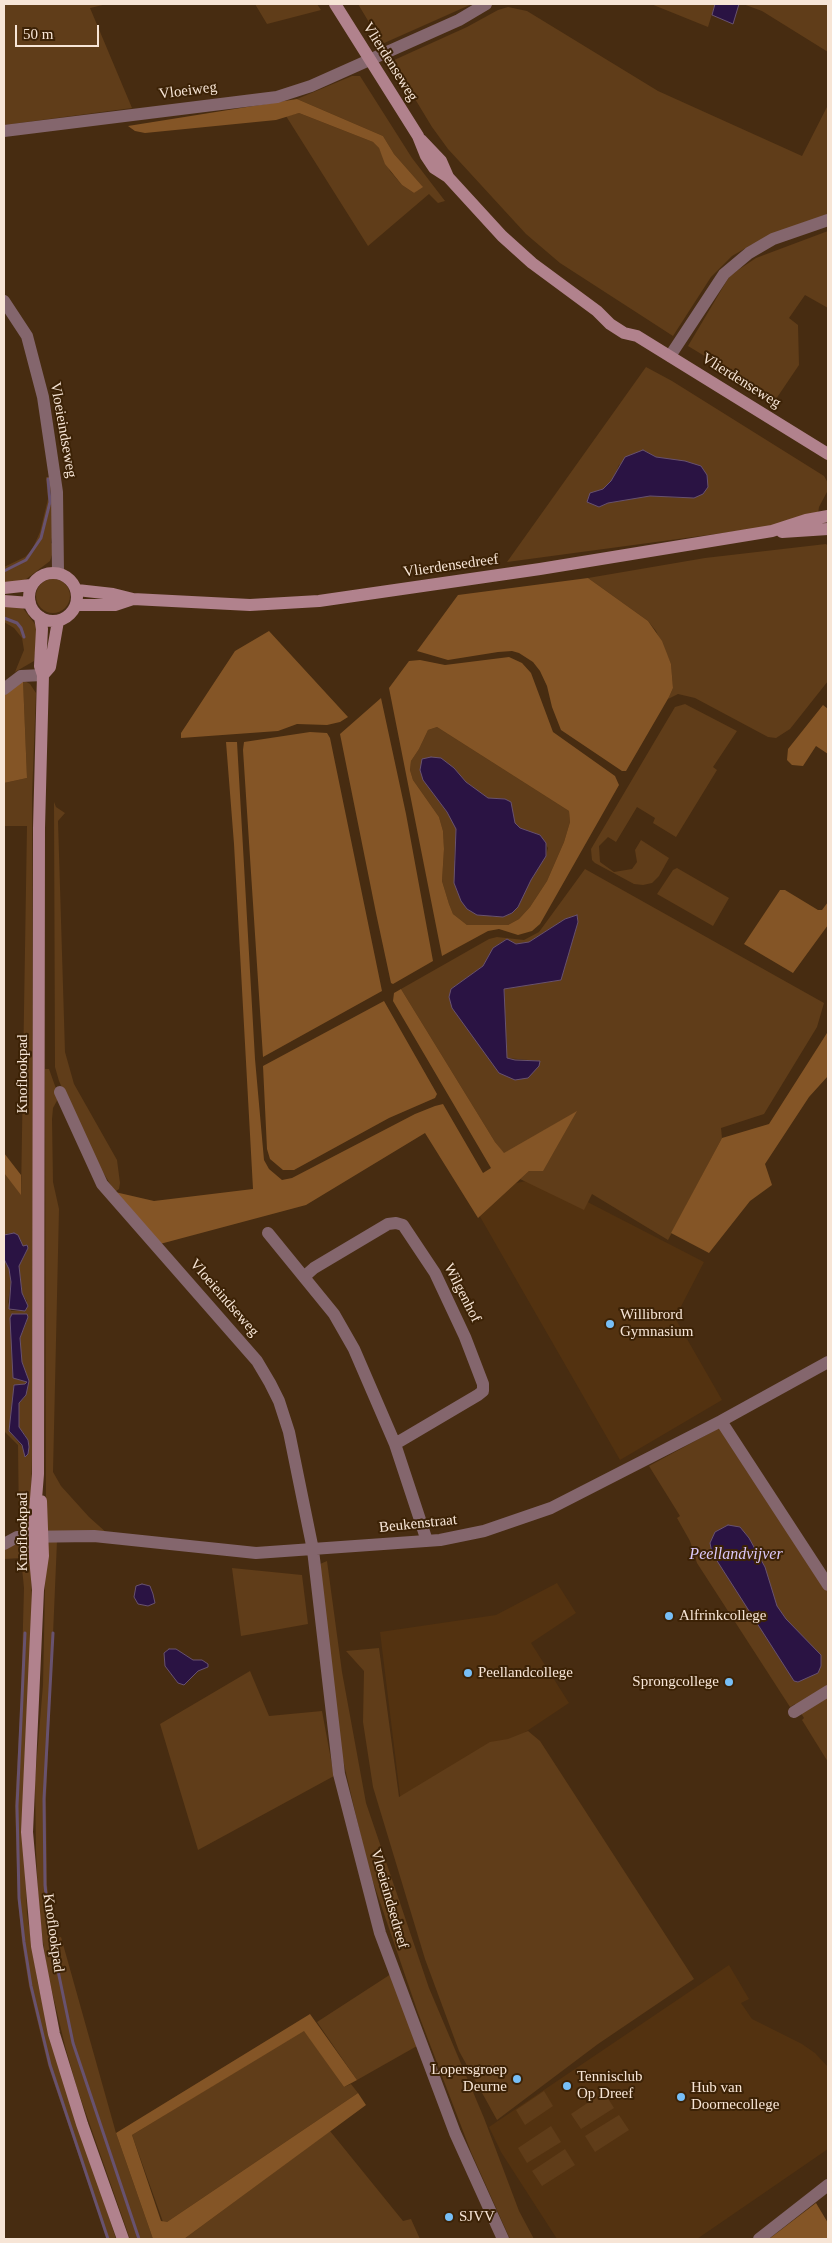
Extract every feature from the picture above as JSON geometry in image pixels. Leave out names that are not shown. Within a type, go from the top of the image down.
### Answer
[{"type":"main road","name":"Vlierdenseweg","points":[[335,4],[418,136],[426,156],[434,168],[448,177],[502,236],[532,263],[597,311],[612,316],[627,325],[637,336],[828,454]]},
{"type":"main road","name":"Vlierdensedreef","points":[[772,531],[797,522],[828,516]]},
{"type":"main road","name":"Vlierdensedreef","points":[[77,590],[113,594],[133,599],[250,605],[320,601],[540,569],[772,531],[828,529]]},
{"type":"main road","points":[[58,572],[70,578],[77,590],[76,605],[66,618],[58,621],[40,618],[30,604],[29,592],[31,586],[42,575],[58,572]]},
{"type":"main road","points":[[4,588],[31,586]]},
{"type":"main road","name":"Vlierdensedreef","points":[[76,605],[115,605],[133,599]]},
{"type":"main road","points":[[4,601],[30,604]]},
{"type":"main road","name":"Knoflookpad","points":[[40,618],[42,629],[40,666],[44,675],[38,828],[38,1536],[43,1556],[38,1590],[27,1832],[36,1946],[57,2044],[82,2124],[123,2239]]},
{"type":"main road","name":"Knoflookpad","points":[[44,675],[50,666],[58,621]]},
{"type":"street","name":"Vloeiweg","points":[[4,131],[277,96],[310,86],[459,20],[486,4]]},
{"type":"street","points":[[670,356],[724,274],[749,253],[773,239],[828,220]]},
{"type":"street","name":"Vloeieindseweg","points":[[4,301],[27,336],[43,397],[57,492],[58,572]]},
{"type":"street","points":[[4,688],[21,676],[44,675]]},
{"type":"street","name":"Vloeieindseweg","points":[[60,1092],[102,1184],[257,1361],[270,1383],[288,1432],[313,1550]]},
{"type":"street","name":"Wilgenhof","points":[[304,1276],[314,1268],[388,1224],[396,1223],[403,1225],[434,1273],[466,1337],[483,1384],[483,1391],[478,1396],[395,1444]]},
{"type":"street","points":[[268,1233],[334,1314],[354,1349],[395,1444],[427,1541]]},
{"type":"street","name":"Beukenstraat","points":[[4,1544],[18,1537],[114,1538],[256,1553],[440,1540],[484,1531],[551,1508],[828,1362]]},
{"type":"street","points":[[721,1420],[828,1585]]},
{"type":"street","name":"Vloeieindsedreef","points":[[313,1550],[339,1774],[380,1934],[455,2133],[503,2239]]},
{"type":"street","points":[[794,1712],[828,1691]]},
{"type":"street","points":[[759,2239],[828,2185]]},
{"type":"shaded area","points":[[4,4],[107,4],[90,8],[132,108],[4,125]]},
{"type":"shaded area","points":[[255,4],[317,4],[321,10],[267,24]]},
{"type":"shaded area","points":[[358,4],[472,4],[382,44]]},
{"type":"shaded area","points":[[651,4],[715,4],[708,27]]},
{"type":"shaded area","points":[[743,4],[828,4],[828,52],[762,11]]},
{"type":"shaded area","points":[[508,7],[527,11],[658,91],[802,156],[828,105],[828,215],[751,245],[732,256],[711,277],[673,336],[560,263],[526,234],[448,149],[432,127],[392,61],[467,27],[498,10]]},
{"type":"shaded area","points":[[352,76],[360,76],[412,158],[445,201],[438,203],[429,194],[368,246],[286,116],[299,113],[373,142],[379,148],[390,171],[402,185],[414,193],[422,186],[394,154],[383,136],[297,99]]},
{"type":"shaded area","points":[[297,99],[383,136],[394,154],[423,187],[414,193],[402,185],[385,164],[379,148],[373,142],[299,113],[276,120],[145,133],[135,131],[128,126]]},
{"type":"shaded area","points":[[828,231],[828,308],[805,295],[789,318],[798,325],[799,365],[776,399],[688,346],[729,277],[756,258]]},
{"type":"shaded area","points":[[646,367],[672,381],[824,476],[828,483],[828,490],[819,507],[818,514],[775,526],[507,562]],"holes":[[[643,450],[656,457],[667,459],[682,498],[650,496],[608,503],[599,507],[590,493],[603,489],[612,481],[619,465]]]},
{"type":"shaded area","points":[[46,477],[53,477],[53,532],[51,543],[53,544],[50,561],[21,583],[4,585],[4,567],[25,557],[32,550],[40,532],[48,499]]},
{"type":"shaded area","points":[[826,544],[828,546],[828,681],[790,729],[776,738],[768,737],[695,698],[678,694],[668,699],[673,688],[671,664],[656,631],[648,621],[588,578],[705,558]]},
{"type":"shaded area","points":[[588,578],[648,621],[662,641],[671,664],[673,688],[626,771],[622,771],[561,730],[552,707],[547,686],[540,671],[533,662],[519,653],[512,651],[498,652],[448,660],[417,651],[458,595]]},
{"type":"shaded area","points":[[53,579],[65,584],[70,596],[65,608],[53,613],[41,608],[36,596],[41,584]]},
{"type":"shaded area","points":[[4,604],[22,607],[38,628],[34,661],[15,672],[24,650],[22,638],[14,628],[4,622]]},
{"type":"shaded area","points":[[269,631],[348,717],[340,722],[327,725],[297,724],[278,731],[181,738],[181,733],[235,651]]},
{"type":"shaded area","points":[[509,657],[522,663],[531,673],[553,732],[615,776],[619,785],[540,924],[532,931],[518,935],[499,929],[488,931],[442,956],[389,688],[409,661],[420,660],[445,665]],"holes":[[[437,727],[569,811],[570,822],[564,842],[547,881],[530,907],[519,919],[508,925],[467,925],[453,914],[449,904],[442,881],[443,831],[439,817],[413,780],[410,770],[411,761],[428,730]]]},
{"type":"shaded area","points":[[23,680],[30,684],[36,693],[32,796],[33,1194],[30,1531],[19,1525],[18,1445],[4,1431],[4,1259],[9,1269],[11,1282],[8,1302],[11,1311],[25,1311],[27,1301],[22,1294],[19,1266],[27,1251],[20,1239],[9,1233],[4,1235],[4,1173],[21,1194],[27,826],[4,826],[4,783],[27,778]],"holes":[[[12,1314],[22,1314],[27,1321],[20,1338],[22,1362],[29,1381],[24,1398],[19,1403],[19,1427],[26,1436],[23,1448],[9,1431],[14,1386],[27,1382],[13,1378]]]},
{"type":"shaded area","points":[[23,680],[27,778],[4,783],[4,695]]},
{"type":"shaded area","points":[[381,698],[406,814],[433,961],[393,984],[391,983],[376,913],[340,734]]},
{"type":"shaded area","points":[[685,704],[737,731],[713,767],[717,770],[676,837],[653,823],[655,818],[637,807],[616,842],[608,837],[599,846],[600,862],[614,872],[632,869],[637,862],[635,850],[641,840],[669,858],[659,876],[652,883],[634,884],[595,863],[592,860],[591,849],[675,707]]},
{"type":"shaded area","points":[[823,705],[828,709],[828,754],[816,746],[803,766],[792,765],[787,760],[788,749]]},
{"type":"shaded area","points":[[437,727],[569,811],[570,822],[564,842],[547,881],[530,907],[519,919],[508,925],[467,925],[453,914],[442,881],[444,849],[443,831],[439,817],[413,780],[410,770],[411,761],[428,730]],"holes":[[[454,768],[466,782],[488,798],[505,799],[515,823],[520,828],[540,835],[548,848],[546,856],[531,880],[518,907],[512,913],[503,917],[492,917],[454,860],[456,829],[454,822],[423,780]]]},
{"type":"shaded area","points":[[310,732],[327,733],[330,738],[382,991],[263,1057],[244,742]]},
{"type":"shaded area","points":[[226,742],[237,742],[255,1059],[264,1160],[269,1169],[282,1180],[292,1178],[415,1114],[443,1104],[483,1173],[491,1168],[393,1001],[394,993],[401,989],[495,1142],[504,1153],[577,1111],[543,1171],[529,1171],[478,1218],[425,1133],[306,1205],[160,1244],[115,1192],[154,1201],[253,1189],[234,844]]},
{"type":"shaded area","points":[[54,802],[56,807],[65,813],[58,821],[65,1052],[74,1084],[117,1160],[120,1183],[119,1189],[115,1192],[92,1154],[59,1081],[55,1067]]},
{"type":"shaded area","points":[[677,868],[729,898],[713,926],[657,894],[673,870]]},
{"type":"shaded area","points":[[585,869],[824,1003],[817,1027],[764,1114],[721,1128],[722,1138],[668,1240],[592,1194],[584,1210],[520,1179],[529,1171],[576,1112],[504,1154],[401,989],[489,939],[497,937],[524,940],[539,932]],"holes":[[[577,915],[578,922],[561,980],[504,989],[507,1058],[539,1061],[499,1073],[451,989],[483,966],[493,948],[506,939],[516,944],[529,942],[565,919]]]},
{"type":"shaded area","points":[[780,890],[785,890],[818,910],[822,910],[828,902],[828,925],[793,973],[744,944]]},
{"type":"shaded area","points":[[384,1001],[437,1094],[435,1098],[389,1118],[294,1170],[283,1170],[270,1159],[267,1149],[263,1066]]},
{"type":"shaded area","points":[[827,1033],[828,1076],[809,1097],[765,1164],[772,1185],[750,1201],[709,1253],[671,1233],[722,1138],[769,1124]]},
{"type":"shaded area","points":[[45,1069],[49,1069],[59,1097],[53,1108],[52,1119],[53,1182],[59,1209],[53,1472],[61,1486],[89,1517],[108,1534],[46,1533]]},
{"type":"shaded area","points":[[4,1153],[21,1175],[21,1195],[4,1173]]},
{"type":"shaded area","name":"Willibrord Gymnasium","points":[[541,1178],[704,1262],[675,1318],[722,1400],[620,1460],[471,1201],[497,1187]]},
{"type":"shaded area","points":[[721,1427],[828,1591],[828,1762],[802,1720],[804,1718],[795,1704],[790,1707],[697,1563],[690,1541],[677,1518],[680,1516],[649,1466]]},
{"type":"shaded area","points":[[46,1541],[57,1541],[46,1799],[47,1885],[53,1939],[61,1937],[116,2133],[153,2239],[130,2239],[77,2088],[47,1970],[39,1913],[35,1780],[43,1685]]},
{"type":"shaded area","points":[[30,1542],[32,1606],[23,1821],[27,1914],[38,1984],[49,2031],[116,2239],[107,2239],[48,2065],[29,1986],[22,1942],[18,1899],[15,1806],[21,1698],[24,1588],[21,1558],[4,1559],[4,1549],[15,1543]]},
{"type":"shaded area","points":[[327,1561],[342,1672],[366,1803],[429,1988],[484,2118],[519,2211],[534,2239],[510,2239],[471,2152],[418,2013],[368,1867],[340,1747],[320,1564]]},
{"type":"shaded area","points":[[232,1568],[302,1575],[308,1624],[241,1636]]},
{"type":"shaded area","name":"Peellandcollege","points":[[557,1583],[576,1613],[531,1643],[569,1703],[512,1741],[401,1803],[380,1632],[496,1615]]},
{"type":"shaded area","points":[[379,1648],[399,1797],[490,1742],[508,1739],[528,1731],[540,1741],[694,1979],[598,2044],[497,2120],[459,2051],[425,1959],[373,1787],[363,1722],[364,1671],[346,1651]]},
{"type":"shaded area","points":[[250,1671],[269,1716],[322,1711],[334,1776],[198,1850],[160,1724]]},
{"type":"shaded area","name":"Hub van Doornecollege","points":[[729,1965],[749,1999],[741,2003],[752,2019],[802,2044],[815,2053],[828,2067],[828,2149],[697,2239],[557,2239],[501,2152],[489,2127]]},
{"type":"shaded area","points":[[391,1974],[417,2046],[357,2080],[317,2022]]},
{"type":"shaded area","points":[[310,2014],[357,2080],[344,2087],[304,2031],[132,2135],[161,2221],[167,2222],[358,2093],[366,2105],[184,2239],[153,2239],[116,2133]]},
{"type":"shaded area","points":[[304,2030],[344,2087],[351,2084],[358,2093],[167,2222],[163,2222],[132,2135]]},
{"type":"shaded area","points":[[544,2091],[553,2106],[525,2125],[516,2110]]},
{"type":"shaded area","points":[[604,2092],[614,2108],[581,2129],[571,2114]]},
{"type":"shaded area","points":[[619,2115],[629,2130],[595,2152],[585,2136]]},
{"type":"shaded area","points":[[551,2126],[561,2142],[527,2163],[518,2148]]},
{"type":"shaded area","points":[[330,2131],[403,2221],[411,2219],[420,2239],[184,2239]]},
{"type":"shaded area","points":[[565,2149],[575,2165],[542,2186],[532,2171]]},
{"type":"shaded area","points":[[816,2203],[828,2223],[828,2239],[769,2239]]},
{"type":"water","points":[[715,4],[739,4],[733,24],[712,15]]},
{"type":"water","points":[[643,450],[656,457],[685,461],[701,466],[707,475],[708,487],[703,494],[694,498],[650,496],[608,503],[599,507],[587,502],[590,493],[603,489],[611,481],[625,457]]},
{"type":"water","points":[[431,757],[441,758],[454,768],[466,782],[488,798],[505,799],[511,802],[515,823],[520,828],[540,835],[546,843],[546,856],[531,880],[518,907],[512,913],[503,917],[477,915],[467,909],[461,901],[454,883],[456,829],[447,812],[423,780],[420,770],[422,759]]},
{"type":"water","points":[[577,915],[578,922],[561,980],[504,989],[507,1058],[540,1061],[539,1066],[528,1078],[515,1080],[499,1073],[452,1008],[449,997],[451,989],[483,966],[493,948],[507,939],[516,944],[529,942],[565,919]]},
{"type":"water","points":[[14,1233],[18,1235],[23,1246],[27,1245],[28,1248],[19,1266],[22,1293],[28,1306],[25,1311],[9,1309],[11,1282],[9,1269],[4,1259],[4,1235]]},
{"type":"water","points":[[12,1314],[27,1314],[28,1317],[20,1338],[22,1362],[29,1381],[26,1395],[19,1403],[19,1427],[28,1440],[29,1447],[28,1454],[25,1457],[22,1445],[9,1431],[14,1385],[27,1382],[13,1378],[10,1318]]},
{"type":"water","name":"Peellandvijver","points":[[728,1525],[740,1527],[749,1538],[765,1567],[777,1606],[786,1619],[821,1655],[821,1666],[818,1673],[798,1682],[794,1681],[712,1553],[710,1543],[715,1532]]},
{"type":"water","points":[[142,1584],[150,1586],[155,1603],[148,1606],[138,1604],[134,1597],[136,1586]]},
{"type":"water","points":[[169,1649],[176,1649],[193,1660],[202,1660],[208,1664],[208,1667],[198,1671],[184,1685],[178,1683],[165,1666],[164,1653]]},
{"type":"waterway","points":[[4,571],[26,560],[41,538],[50,502],[48,479]]},
{"type":"waterway","points":[[4,618],[17,623],[24,637]]},
{"type":"waterway","points":[[25,1633],[17,1806],[19,1898],[24,1942],[31,1986],[50,2065],[108,2239]]},
{"type":"waterway","points":[[50,1932],[45,1885],[44,1799],[53,1633]]},
{"type":"waterway","points":[[51,1937],[73,2043],[139,2239]]},
{"type":"place","name":"Willibrord Gymnasium","points":[[610,1324]]},
{"type":"place","name":"Alfrinkcollege","points":[[669,1616]]},
{"type":"place","name":"Peellandcollege","points":[[468,1673]]},
{"type":"place","name":"Sprongcollege","points":[[729,1682]]},
{"type":"place","name":"Lopersgroep Deurne","points":[[517,2079]]},
{"type":"place","name":"Tennisclub Op Dreef","points":[[567,2086]]},
{"type":"place","name":"Hub van Doornecollege","points":[[681,2097]]},
{"type":"place","name":"SJVV","points":[[449,2217]]}]
